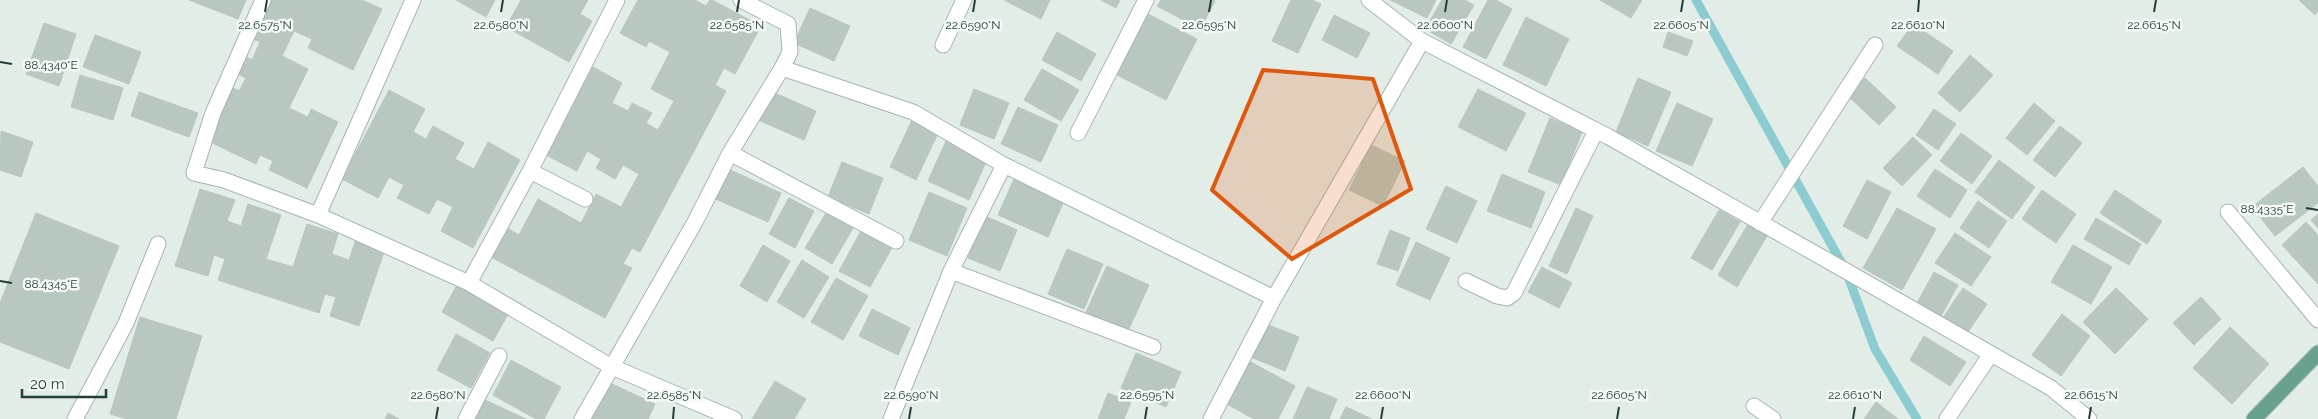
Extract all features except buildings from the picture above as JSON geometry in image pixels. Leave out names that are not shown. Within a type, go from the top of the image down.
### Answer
[{"type":"main road","points":[[2254,419],[2316,359]]},
{"type":"street","points":[[263,0],[213,113],[194,173],[224,180],[318,215],[469,283],[610,366],[734,419]]},
{"type":"street","points":[[318,215],[413,0]]},
{"type":"street","points":[[469,283],[530,171],[617,0]]},
{"type":"street","points":[[582,419],[610,366],[695,222],[730,153],[790,52],[788,24],[741,0]]},
{"type":"street","points":[[943,45],[964,0]]},
{"type":"street","points":[[1078,133],[1146,0]]},
{"type":"street","points":[[1369,0],[1422,41],[1596,131],[1760,223],[2051,388],[2090,419]]},
{"type":"street","points":[[1212,419],[1274,298],[1422,41]]},
{"type":"street","points":[[1760,223],[1875,45]]},
{"type":"street","points":[[782,68],[913,112],[1004,165],[1274,298]]},
{"type":"street","points":[[1466,281],[1497,296],[1507,298],[1514,293],[1596,131]]},
{"type":"street","points":[[730,153],[896,241]]},
{"type":"street","points":[[892,419],[951,271],[1004,165]]},
{"type":"street","points":[[530,171],[585,199]]},
{"type":"street","points":[[2228,212],[2318,320]]},
{"type":"street","points":[[75,419],[126,323],[158,244]]},
{"type":"street","points":[[951,271],[1153,347]]},
{"type":"street","points":[[1947,419],[1991,354]]},
{"type":"street","points":[[466,419],[499,356]]},
{"type":"street","points":[[1754,406],[1773,419]]},
{"type":"highlighted area","points":[[1263,70],[1373,79],[1411,189],[1292,259],[1212,190]]},
{"type":"waterway","points":[[1696,0],[1846,271],[1875,349],[1917,419]]}]
